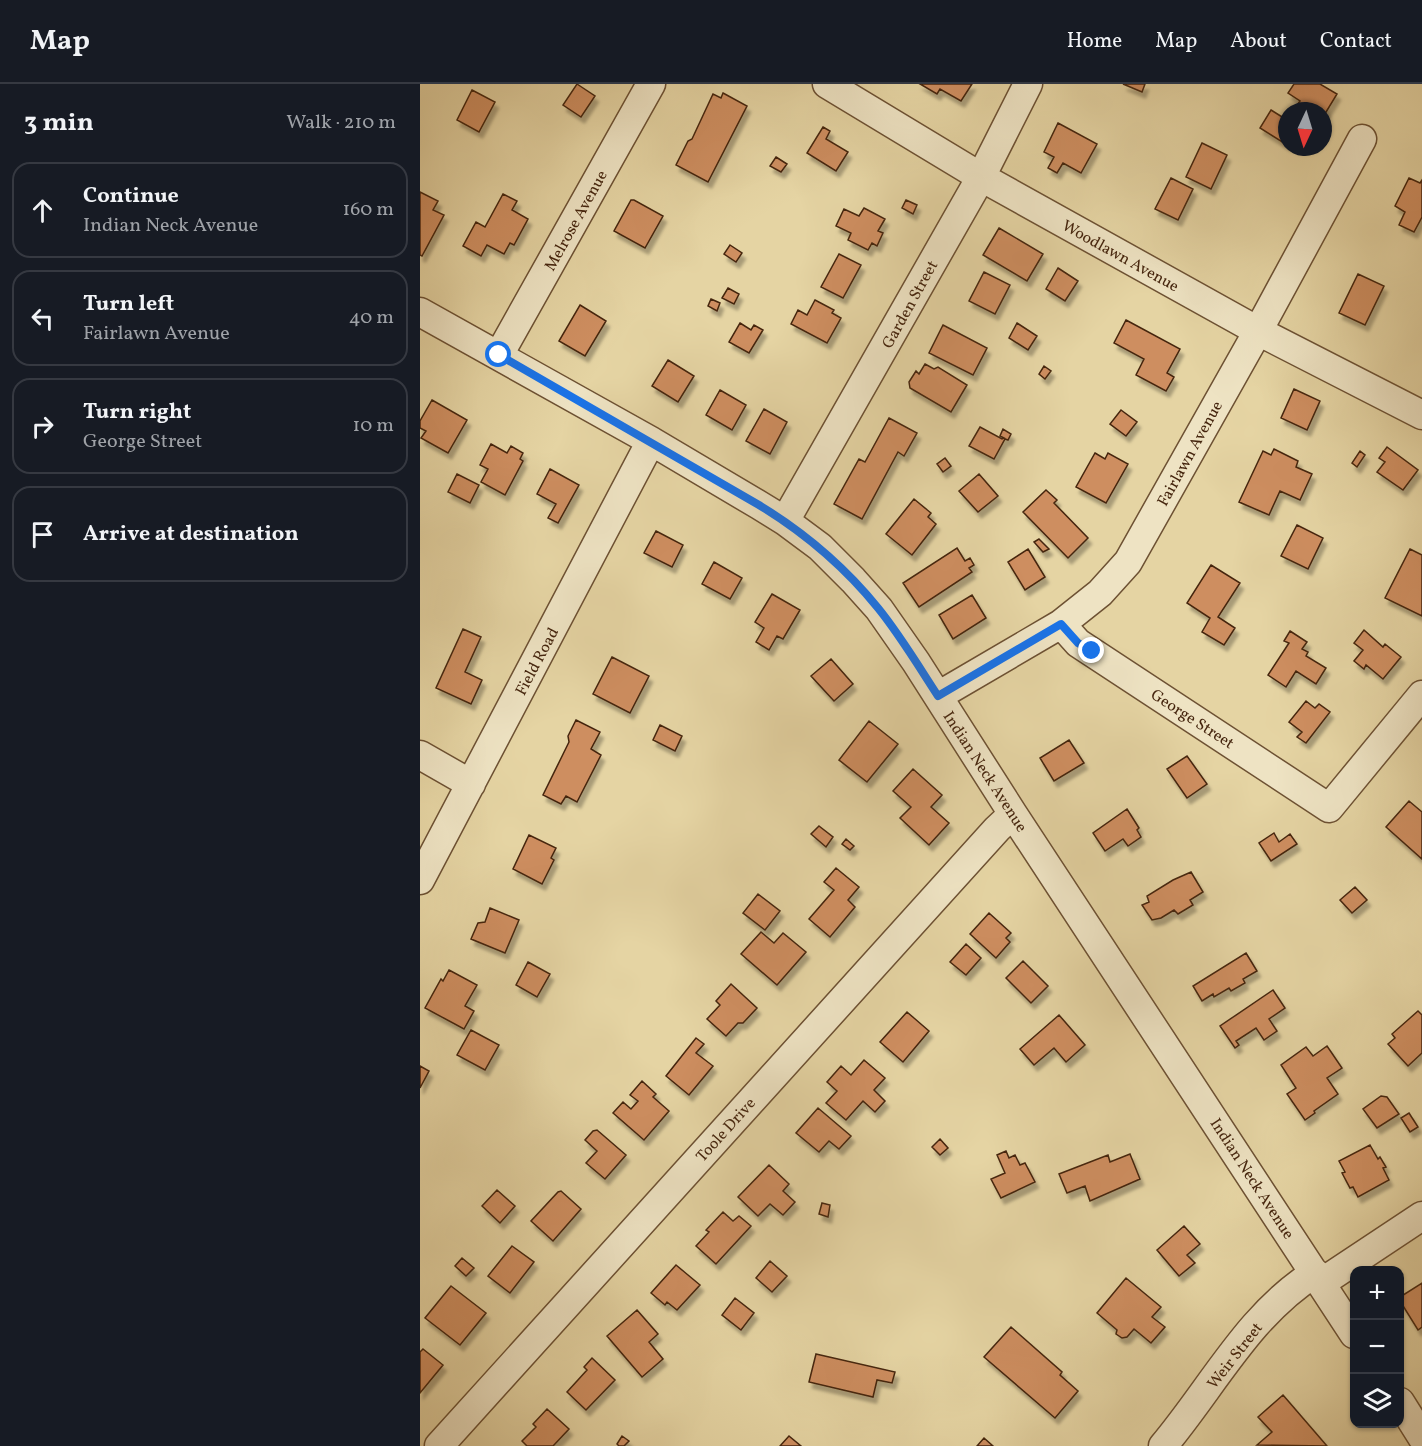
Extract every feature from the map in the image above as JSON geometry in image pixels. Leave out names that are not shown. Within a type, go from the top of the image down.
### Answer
[{"type":"street","name":"Melrose Avenue","points":[[499,355],[651,84]]},
{"type":"street","name":"Woodlawn Avenue","points":[[827,84],[981,177],[1258,331],[1422,415]]},
{"type":"street","name":"Garden Street","points":[[785,521],[981,177],[1028,84]]},
{"type":"street","name":"Fairlawn Avenue","points":[[938,696],[1061,624],[1100,593],[1128,562],[1258,331],[1362,139]]},
{"type":"street","name":"Indian Neck Avenue","points":[[420,312],[651,441],[785,521],[820,547],[853,580],[879,609],[938,696],[1350,1328]]},
{"type":"street","name":"Field Road","points":[[420,880],[651,441]]},
{"type":"street","name":"George Street","points":[[1061,624],[1078,643],[1329,808],[1422,695]]},
{"type":"street","points":[[420,755],[471,784]]},
{"type":"street","name":"Toole Drive","points":[[439,1446],[988,837],[1013,814]]},
{"type":"street","name":"Weir Street","points":[[1163,1446],[1243,1342],[1277,1301],[1293,1286],[1318,1278],[1422,1216]]},
{"type":"street","points":[[1404,1408],[1422,1437]]},
{"type":"building","points":[[577,84],[595,96],[581,117],[563,105]]},
{"type":"building","points":[[920,84],[972,84],[961,101],[940,89],[937,94]]},
{"type":"building","points":[[1123,84],[1145,84],[1142,92]]},
{"type":"building","points":[[1294,84],[1320,84],[1337,94],[1332,102],[1299,102],[1288,93]]},
{"type":"building","points":[[472,90],[495,102],[479,132],[457,120]]},
{"type":"building","points":[[723,93],[747,106],[708,182],[676,165],[688,141],[692,139],[713,94],[721,98]]},
{"type":"building","points":[[1271,110],[1278,114],[1278,139],[1260,128]]},
{"type":"building","points":[[1058,123],[1097,144],[1081,173],[1063,163],[1057,173],[1048,168],[1054,157],[1044,152]]},
{"type":"building","points":[[823,127],[830,131],[826,139],[848,152],[836,171],[807,153]]},
{"type":"building","points":[[1202,143],[1227,155],[1211,189],[1186,177]]},
{"type":"building","points":[[776,157],[787,164],[781,172],[770,166]]},
{"type":"building","points":[[1171,178],[1193,189],[1178,220],[1155,209]]},
{"type":"building","points":[[1409,178],[1420,183],[1422,180],[1422,217],[1414,232],[1399,225],[1405,212],[1395,206]]},
{"type":"building","points":[[420,192],[438,201],[433,210],[444,215],[422,256],[420,255]]},
{"type":"building","points":[[503,194],[517,201],[512,210],[528,219],[514,245],[510,243],[504,254],[487,245],[481,256],[463,246],[476,222],[485,227]]},
{"type":"building","points":[[631,200],[663,216],[645,248],[614,231]]},
{"type":"building","points":[[906,200],[917,205],[913,214],[902,208]]},
{"type":"building","points":[[864,208],[885,219],[878,231],[883,233],[877,246],[872,243],[868,250],[848,240],[851,233],[836,226],[844,209],[859,216]]},
{"type":"building","points":[[999,228],[1043,254],[1027,281],[983,255]]},
{"type":"building","points":[[730,245],[742,253],[736,262],[724,254]]},
{"type":"building","points":[[839,254],[861,265],[843,298],[821,287]]},
{"type":"building","points":[[1058,268],[1078,281],[1065,301],[1046,289]]},
{"type":"building","points":[[984,272],[1010,285],[995,314],[969,301]]},
{"type":"building","points":[[1358,274],[1384,286],[1365,325],[1339,313]]},
{"type":"building","points":[[728,288],[739,294],[734,304],[722,298]]},
{"type":"building","points":[[711,299],[720,303],[717,311],[708,306]]},
{"type":"building","points":[[815,300],[834,310],[832,313],[841,318],[827,343],[791,324],[798,310],[807,315]]},
{"type":"building","points":[[580,305],[606,321],[585,356],[559,341]]},
{"type":"building","points":[[1126,320],[1180,349],[1167,373],[1174,377],[1166,391],[1136,375],[1144,359],[1114,343]]},
{"type":"building","points":[[740,323],[751,330],[754,325],[763,330],[749,353],[729,342]]},
{"type":"building","points":[[1017,323],[1037,336],[1028,350],[1009,338]]},
{"type":"building","points":[[943,325],[987,348],[973,375],[929,353]]},
{"type":"building","points":[[668,360],[694,376],[678,402],[652,386]]},
{"type":"building","points":[[925,364],[934,369],[938,367],[967,385],[951,412],[910,388],[909,382],[916,371],[919,374]]},
{"type":"building","points":[[1044,366],[1051,371],[1045,379],[1039,374]]},
{"type":"building","points":[[1294,389],[1320,401],[1307,430],[1281,418]]},
{"type":"building","points":[[720,390],[746,405],[732,430],[706,415]]},
{"type":"building","points":[[432,400],[467,420],[448,453],[421,438],[426,431],[420,428],[420,421]]},
{"type":"building","points":[[764,409],[787,422],[770,454],[746,441]]},
{"type":"building","points":[[1121,410],[1137,422],[1126,436],[1110,424]]},
{"type":"building","points":[[889,418],[917,433],[904,456],[898,452],[862,519],[834,504],[859,459],[865,462]]},
{"type":"building","points":[[980,427],[1002,439],[1004,438],[1000,436],[1003,429],[1011,434],[1008,440],[1005,439],[994,459],[969,446]]},
{"type":"building","points":[[491,444],[507,453],[511,446],[523,453],[520,459],[523,461],[505,495],[481,482],[488,469],[480,465]]},
{"type":"building","points":[[1387,447],[1418,470],[1403,490],[1377,472],[1385,462],[1379,458]]},
{"type":"building","points":[[1274,449],[1298,461],[1296,467],[1312,474],[1300,500],[1280,491],[1269,515],[1239,502],[1263,451],[1271,455]]},
{"type":"building","points":[[1360,451],[1365,455],[1357,467],[1352,463]]},
{"type":"building","points":[[1095,453],[1105,459],[1108,453],[1128,464],[1106,503],[1076,487]]},
{"type":"building","points":[[945,458],[951,466],[943,472],[937,464]]},
{"type":"building","points":[[550,469],[579,485],[558,523],[548,518],[556,504],[537,494]]},
{"type":"building","points":[[457,474],[479,485],[470,503],[448,492]]},
{"type":"building","points":[[979,474],[998,496],[978,512],[959,491]]},
{"type":"building","points":[[1046,490],[1057,500],[1054,503],[1088,538],[1068,558],[1023,512]]},
{"type":"building","points":[[914,499],[931,513],[928,517],[936,524],[912,555],[886,534]]},
{"type":"building","points":[[1297,525],[1323,538],[1308,569],[1281,556]]},
{"type":"building","points":[[656,531],[683,545],[672,567],[644,553]]},
{"type":"building","points":[[1039,539],[1049,549],[1043,552],[1034,542]]},
{"type":"building","points":[[957,548],[965,561],[970,558],[974,565],[969,568],[972,572],[919,607],[903,583]]},
{"type":"building","points":[[1028,549],[1045,577],[1025,590],[1008,562]]},
{"type":"building","points":[[1410,549],[1422,555],[1422,616],[1385,598]]},
{"type":"building","points":[[714,562],[742,578],[730,599],[702,584]]},
{"type":"building","points":[[1211,565],[1240,583],[1218,617],[1235,628],[1224,645],[1202,632],[1210,618],[1187,603]]},
{"type":"building","points":[[772,594],[800,610],[783,639],[777,636],[769,650],[756,642],[764,628],[755,622]]},
{"type":"building","points":[[972,595],[986,618],[953,639],[939,615]]},
{"type":"building","points":[[463,629],[481,637],[465,672],[482,680],[471,704],[436,688]]},
{"type":"building","points":[[1364,630],[1383,647],[1385,644],[1401,657],[1383,679],[1366,665],[1364,669],[1354,661],[1363,650],[1354,643]]},
{"type":"building","points":[[1290,631],[1307,642],[1302,649],[1308,652],[1306,656],[1326,668],[1316,684],[1296,671],[1286,687],[1268,675],[1289,643],[1284,641]]},
{"type":"building","points":[[612,657],[649,676],[630,713],[593,694]]},
{"type":"building","points":[[831,659],[853,684],[834,701],[811,676]]},
{"type":"building","points":[[1306,701],[1315,708],[1319,704],[1330,712],[1306,743],[1297,737],[1302,732],[1289,722]]},
{"type":"building","points":[[576,720],[600,732],[591,749],[601,755],[577,802],[566,796],[561,804],[543,795],[569,742],[568,736]]},
{"type":"building","points":[[869,721],[898,744],[867,782],[839,760]]},
{"type":"building","points":[[660,725],[682,736],[675,751],[653,740]]},
{"type":"building","points":[[1069,740],[1084,763],[1054,781],[1040,758]]},
{"type":"building","points":[[1187,756],[1207,784],[1187,798],[1167,769]]},
{"type":"building","points":[[913,769],[942,795],[931,807],[949,823],[929,845],[900,818],[911,807],[893,791]]},
{"type":"building","points":[[1409,801],[1422,812],[1422,859],[1386,827]]},
{"type":"building","points":[[1127,809],[1139,828],[1137,830],[1141,837],[1128,846],[1123,839],[1105,851],[1093,833]]},
{"type":"building","points":[[819,826],[833,837],[826,847],[811,834]]},
{"type":"building","points":[[1274,833],[1279,842],[1290,834],[1297,844],[1271,861],[1259,843]]},
{"type":"building","points":[[529,835],[556,848],[551,858],[554,860],[542,884],[513,869]]},
{"type":"building","points":[[846,839],[854,846],[850,850],[842,844]]},
{"type":"building","points":[[836,868],[859,887],[848,900],[855,907],[830,937],[809,919],[834,890],[824,882]]},
{"type":"building","points":[[1191,872],[1203,892],[1190,900],[1193,905],[1178,914],[1174,910],[1161,918],[1152,920],[1142,905],[1149,902],[1147,896]]},
{"type":"building","points":[[1355,887],[1367,900],[1352,913],[1340,900]]},
{"type":"building","points":[[758,894],[780,911],[765,930],[743,913]]},
{"type":"building","points":[[490,908],[519,920],[505,953],[471,939],[478,923],[485,922]]},
{"type":"building","points":[[989,913],[1011,933],[1006,938],[1010,942],[996,958],[970,934]]},
{"type":"building","points":[[761,932],[774,943],[783,933],[806,952],[777,985],[741,954]]},
{"type":"building","points":[[966,944],[981,958],[966,975],[950,962]]},
{"type":"building","points":[[1246,953],[1257,971],[1243,979],[1245,983],[1231,991],[1229,988],[1202,1001],[1193,986]]},
{"type":"building","points":[[1023,961],[1048,986],[1031,1003],[1006,978]]},
{"type":"building","points":[[528,962],[550,974],[537,997],[516,985]]},
{"type":"building","points":[[449,970],[477,985],[465,1006],[474,1011],[464,1029],[425,1008],[441,979],[443,981]]},
{"type":"building","points":[[731,984],[757,1008],[726,1036],[707,1019],[720,1005],[716,1001]]},
{"type":"building","points":[[1273,990],[1285,1008],[1269,1019],[1277,1031],[1264,1040],[1256,1028],[1236,1041],[1239,1045],[1235,1048],[1220,1026]]},
{"type":"building","points":[[1418,1011],[1422,1015],[1422,1053],[1408,1066],[1388,1044],[1395,1038],[1392,1034]]},
{"type":"building","points":[[907,1012],[929,1031],[903,1062],[880,1042]]},
{"type":"building","points":[[1059,1015],[1085,1045],[1066,1062],[1054,1048],[1034,1065],[1020,1049]]},
{"type":"building","points":[[471,1030],[499,1045],[485,1070],[457,1055]]},
{"type":"building","points":[[696,1038],[704,1044],[696,1053],[713,1066],[689,1095],[666,1076]]},
{"type":"building","points":[[1327,1046],[1342,1068],[1327,1078],[1338,1094],[1305,1120],[1287,1094],[1296,1088],[1281,1065],[1306,1047],[1313,1056]]},
{"type":"building","points":[[864,1060],[885,1078],[874,1090],[885,1101],[875,1112],[863,1101],[846,1120],[826,1103],[837,1091],[827,1082],[841,1066],[851,1075]]},
{"type":"building","points":[[420,1066],[429,1071],[420,1088]]},
{"type":"building","points":[[642,1081],[656,1094],[653,1097],[669,1111],[644,1140],[613,1113],[623,1102],[631,1109],[638,1101],[630,1095]]},
{"type":"building","points":[[1381,1096],[1387,1097],[1399,1114],[1377,1128],[1363,1109]]},
{"type":"building","points":[[818,1108],[851,1136],[839,1149],[829,1141],[819,1152],[796,1133]]},
{"type":"building","points":[[1409,1113],[1418,1127],[1410,1132],[1401,1118]]},
{"type":"building","points":[[597,1130],[626,1155],[605,1179],[586,1163],[597,1151],[585,1140]]},
{"type":"building","points":[[940,1139],[948,1148],[940,1155],[932,1147]]},
{"type":"building","points":[[1370,1145],[1386,1167],[1383,1168],[1389,1180],[1358,1197],[1342,1173],[1345,1172],[1339,1161]]},
{"type":"building","points":[[1006,1151],[1009,1158],[1015,1155],[1020,1165],[1025,1163],[1035,1182],[1001,1198],[991,1179],[1005,1173],[997,1155]]},
{"type":"building","points":[[1130,1154],[1140,1179],[1090,1201],[1085,1186],[1067,1193],[1059,1174],[1108,1155],[1110,1162]]},
{"type":"building","points":[[769,1165],[789,1184],[783,1191],[795,1202],[783,1215],[770,1204],[758,1216],[738,1197]]},
{"type":"building","points":[[497,1190],[515,1206],[500,1223],[482,1206]]},
{"type":"building","points":[[561,1191],[581,1209],[553,1241],[531,1221]]},
{"type":"building","points":[[822,1203],[830,1205],[828,1217],[819,1214]]},
{"type":"building","points":[[723,1212],[733,1221],[739,1216],[751,1226],[716,1264],[696,1246],[709,1232],[706,1230]]},
{"type":"building","points":[[1184,1226],[1200,1244],[1187,1255],[1195,1263],[1179,1276],[1157,1250]]},
{"type":"building","points":[[512,1246],[534,1262],[510,1293],[488,1276]]},
{"type":"building","points":[[462,1258],[474,1268],[466,1276],[455,1266]]},
{"type":"building","points":[[770,1261],[787,1276],[772,1292],[756,1278]]},
{"type":"building","points":[[676,1265],[700,1285],[677,1310],[667,1302],[665,1305],[651,1293]]},
{"type":"building","points":[[1126,1278],[1161,1307],[1152,1317],[1165,1327],[1151,1343],[1134,1329],[1127,1337],[1122,1338],[1116,1334],[1117,1330],[1097,1313]]},
{"type":"building","points":[[1422,1283],[1422,1327],[1418,1330],[1404,1307],[1404,1294]]},
{"type":"building","points":[[451,1286],[486,1313],[460,1345],[425,1318]]},
{"type":"building","points":[[735,1298],[754,1313],[741,1330],[722,1315]]},
{"type":"building","points":[[637,1310],[658,1334],[649,1342],[663,1359],[642,1377],[607,1336]]},
{"type":"building","points":[[1011,1327],[1062,1372],[1060,1375],[1078,1391],[1055,1418],[984,1357]]},
{"type":"building","points":[[423,1349],[443,1365],[420,1393],[420,1352]]},
{"type":"building","points":[[816,1354],[895,1372],[892,1383],[877,1380],[873,1397],[809,1382]]},
{"type":"building","points":[[592,1358],[615,1380],[586,1410],[567,1392],[587,1370],[584,1367]]},
{"type":"building","points":[[1283,1395],[1327,1446],[1257,1445],[1272,1432],[1258,1417]]},
{"type":"building","points":[[547,1409],[569,1429],[553,1446],[527,1446],[522,1441],[536,1427],[533,1424]]},
{"type":"building","points":[[622,1436],[629,1441],[624,1446],[619,1446],[617,1444]]},
{"type":"building","points":[[789,1436],[801,1446],[780,1446]]},
{"type":"building","points":[[984,1438],[993,1446],[977,1446]]},
{"type":"route","points":[[499,355],[759,505],[820,547],[879,609],[938,696],[1061,624],[1078,643],[1092,651]]}]
